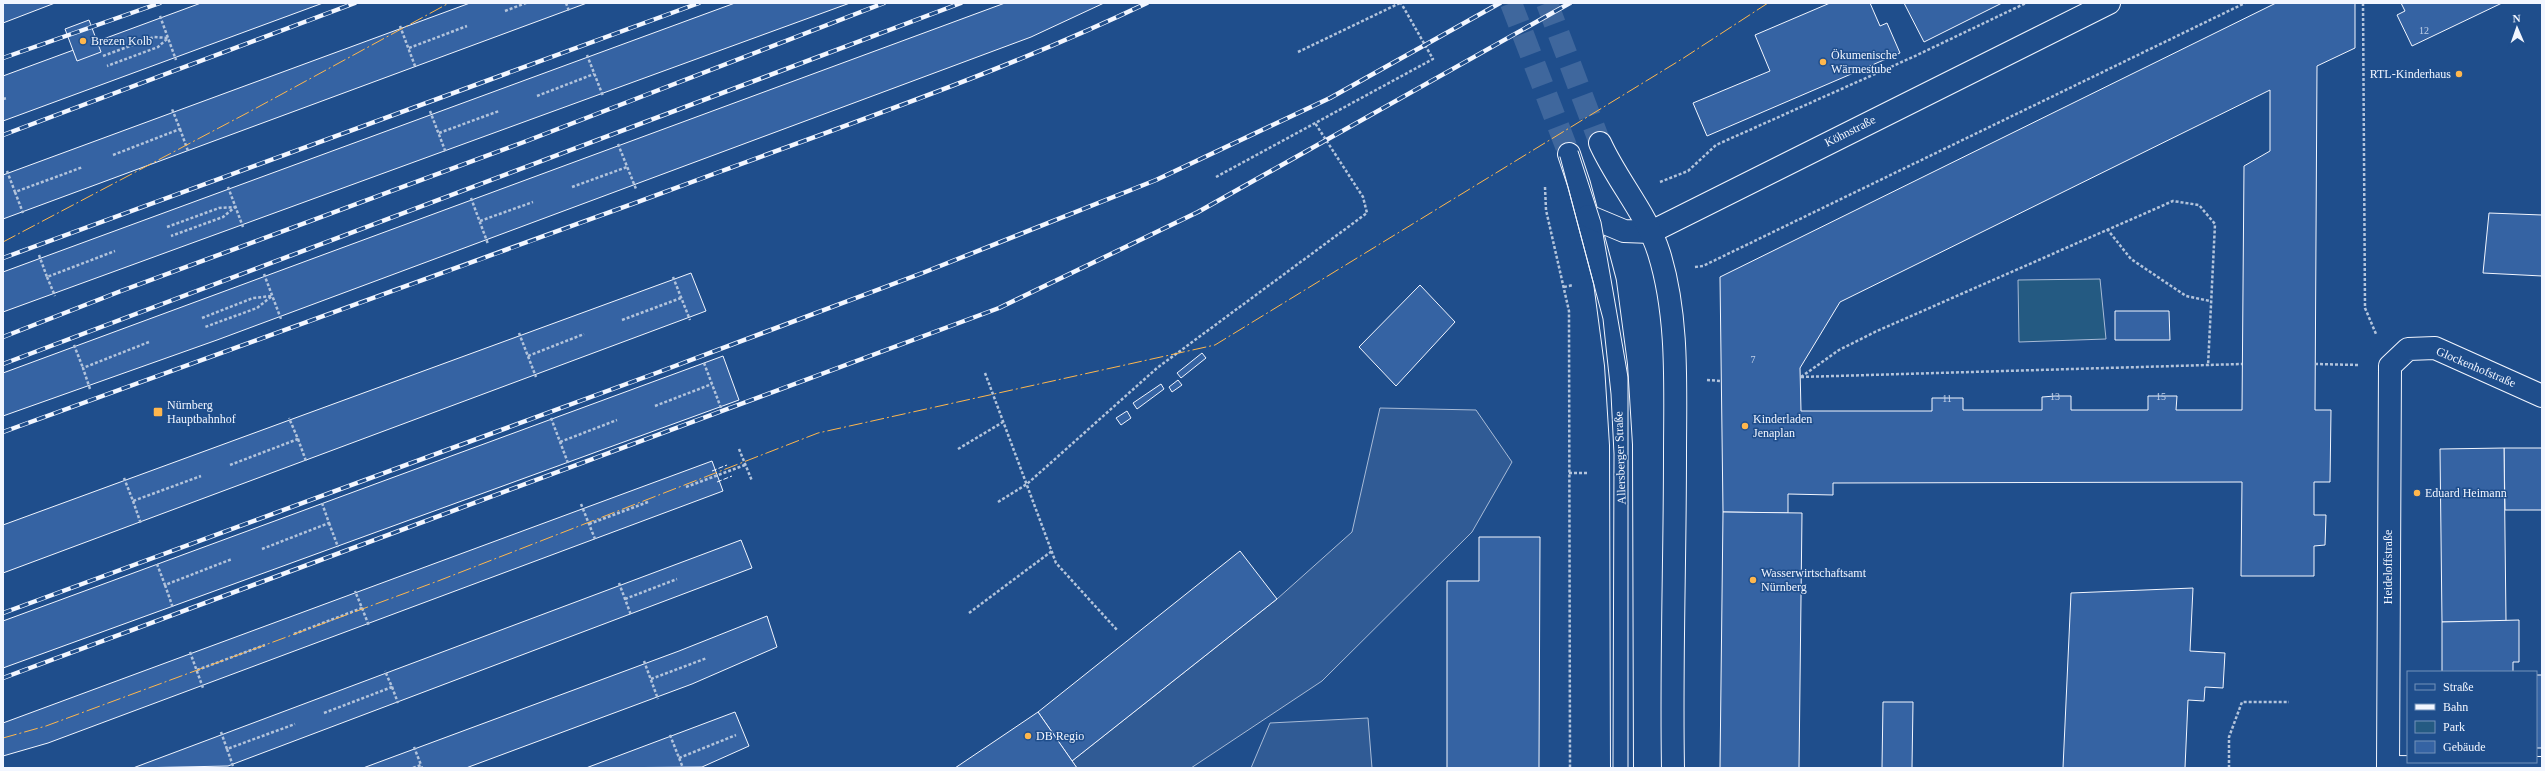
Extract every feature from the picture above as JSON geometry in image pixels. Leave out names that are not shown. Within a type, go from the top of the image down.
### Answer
[{"type":"street","name":"Köhnstraße","points":[[1588,216],[1624,231],[1651,232],[2109,3]]},
{"type":"street","points":[[1600,143],[1610,165],[1651,232],[1664,272],[1670,314],[1675,394],[1673,768]]},
{"type":"street","name":"Allersberger Straße","points":[[1568,154],[1588,216],[1605,282],[1616,365],[1621,445],[1622,768]]},
{"type":"street","name":"Glockenhofstraße","points":[[2390,366],[2408,349],[2435,348],[2542,396]]},
{"type":"street","name":"Heideloffstraße","points":[[2388,768],[2390,366]]},
{"type":"street","points":[[2388,768],[2542,768]]},
{"type":"path","points":[[505,11],[526,3]]},
{"type":"path","points":[[566,3],[569,11]]},
{"type":"path","points":[[1216,177],[1433,59],[1400,3],[1298,52]]},
{"type":"path","points":[[1654,185],[1688,171],[1716,145],[1913,57],[2026,3]]},
{"type":"path","points":[[1664,272],[1703,266],[2245,3]]},
{"type":"path","points":[[2315,364],[2390,366],[2365,308],[2363,3]]},
{"type":"path","points":[[160,16],[176,60]]},
{"type":"path","points":[[400,26],[415,66]]},
{"type":"path","points":[[409,48],[467,26]]},
{"type":"path","points":[[103,56],[154,37],[168,38]]},
{"type":"path","points":[[106,66],[158,47],[168,38]]},
{"type":"path","points":[[587,55],[603,96]]},
{"type":"path","points":[[537,96],[594,74]]},
{"type":"path","points":[[3,99],[7,98]]},
{"type":"path","points":[[172,109],[188,151]]},
{"type":"path","points":[[430,111],[446,153]]},
{"type":"path","points":[[439,133],[499,111]]},
{"type":"path","points":[[998,502],[1027,484],[1158,368],[1367,213],[1363,197],[1315,123]]},
{"type":"path","points":[[112,155],[180,129]]},
{"type":"path","points":[[618,144],[636,189]]},
{"type":"path","points":[[15,192],[83,167]]},
{"type":"path","points":[[572,187],[627,167]]},
{"type":"path","points":[[7,170],[23,213]]},
{"type":"path","points":[[1544,179],[1546,210],[1569,311],[1570,768]]},
{"type":"path","points":[[228,187],[242,227]]},
{"type":"path","points":[[471,198],[488,244]]},
{"type":"path","points":[[2208,366],[2214,224],[2198,205],[2173,201],[1877,331],[1839,350],[1800,377],[2208,366],[2242,364]]},
{"type":"path","points":[[480,222],[534,202]]},
{"type":"path","points":[[167,227],[219,208],[235,207]]},
{"type":"path","points":[[171,236],[223,217],[235,207]]},
{"type":"path","points":[[2107,229],[2131,259],[2186,296],[2210,301]]},
{"type":"path","points":[[47,277],[115,251]]},
{"type":"path","points":[[39,255],[55,296]]},
{"type":"path","points":[[264,274],[281,320]]},
{"type":"path","points":[[673,276],[690,320]]},
{"type":"path","points":[[202,318],[253,298],[272,296]]},
{"type":"path","points":[[205,327],[257,308],[272,296]]},
{"type":"path","points":[[622,320],[681,298]]},
{"type":"path","points":[[519,334],[536,377]]},
{"type":"path","points":[[528,356],[584,334]]},
{"type":"path","points":[[83,368],[149,342]]},
{"type":"path","points":[[74,345],[90,389]]},
{"type":"path","points":[[704,363],[721,408]]},
{"type":"path","points":[[985,373],[1056,563],[1117,630]]},
{"type":"path","points":[[1704,379],[1721,381]]},
{"type":"path","points":[[655,406],[712,384]]},
{"type":"path","points":[[289,418],[306,461]]},
{"type":"path","points":[[551,418],[568,463]]},
{"type":"path","points":[[560,442],[617,420]]},
{"type":"path","points":[[958,449],[1003,422]]},
{"type":"path","points":[[230,464],[298,439]]},
{"type":"path","points":[[739,449],[752,481]]},
{"type":"path","points":[[686,487],[745,465]]},
{"type":"path","points":[[1569,473],[1590,473]]},
{"type":"path","points":[[133,501],[200,476]]},
{"type":"path","points":[[124,478],[141,524]]},
{"type":"path","points":[[589,524],[648,502]]},
{"type":"path","points":[[322,503],[338,547]]},
{"type":"path","points":[[581,504],[595,539]]},
{"type":"path","points":[[262,549],[329,523]]},
{"type":"path","points":[[969,613],[1052,551]]},
{"type":"path","points":[[165,585],[232,559]]},
{"type":"path","points":[[157,564],[173,608]]},
{"type":"path","points":[[625,599],[677,580]]},
{"type":"path","points":[[619,583],[630,615]]},
{"type":"path","points":[[355,591],[369,626]]},
{"type":"path","points":[[294,634],[362,608]]},
{"type":"path","points":[[197,670],[265,645]]},
{"type":"path","points":[[190,652],[203,688]]},
{"type":"path","points":[[651,679],[707,658]]},
{"type":"path","points":[[644,662],[658,699]]},
{"type":"path","points":[[385,670],[398,703]]},
{"type":"path","points":[[324,713],[392,687]]},
{"type":"path","points":[[2229,768],[2229,737],[2242,702],[2288,702]]},
{"type":"path","points":[[227,749],[295,724]]},
{"type":"path","points":[[221,732],[234,766]]},
{"type":"path","points":[[670,735],[683,768]]},
{"type":"path","points":[[679,758],[736,735]]},
{"type":"path","points":[[413,768],[422,766],[414,747]]},
{"type":"green space","points":[[2100,279],[2106,339],[2019,342],[2018,280]]},
{"type":"shaded area","points":[[1380,408],[1476,410],[1512,462],[1472,532],[1322,681],[1191,768],[1077,768],[1072,761],[1277,599],[1352,532]]},
{"type":"shaded area","points":[[1368,718],[1372,768],[1251,768],[1270,723]]},
{"type":"building","points":[[3,3],[55,3],[3,23]]},
{"type":"building","points":[[201,3],[323,3],[3,121],[3,76]]},
{"type":"building","points":[[470,3],[587,3],[3,219],[3,175]]},
{"type":"building","points":[[735,3],[850,3],[3,312],[3,272]]},
{"type":"building","points":[[1005,3],[1104,3],[1031,37],[217,340],[3,416],[3,373]]},
{"type":"building","name":"Ökumenische Wärmestube","points":[[1830,3],[1870,3],[1880,26],[1887,23],[1900,53],[1707,136],[1693,103],[1770,71],[1755,35]]},
{"type":"building","points":[[1904,3],[2002,3],[1924,42]]},
{"type":"building","points":[[2276,3],[2355,3],[2355,48],[2317,66],[2315,410],[2331,410],[2330,482],[2314,482],[2314,515],[2326,515],[2325,545],[2314,546],[2314,576],[2241,576],[2242,482],[1833,483],[1833,495],[1788,494],[1788,513],[1723,512],[1720,277]],"holes":[[[2270,90],[2270,151],[2244,166],[2242,410],[2176,410],[2177,396],[2148,396],[2148,410],[2071,410],[2071,396],[2055,396],[2042,397],[2042,410],[1963,410],[1963,398],[1932,398],[1932,411],[1801,411],[1800,368],[1840,302]]]},
{"type":"building","name":"RTL-Kinderhaus","points":[[2401,3],[2502,3],[2412,46],[2397,15],[2405,11]]},
{"type":"building","name":"Brezen Kolb","points":[[89,20],[101,52],[77,61],[65,29]]},
{"type":"building","points":[[2489,213],[2542,215],[2542,276],[2483,273]]},
{"type":"building","points":[[691,273],[706,311],[3,573],[3,525]]},
{"type":"building","points":[[1420,285],[1455,322],[1396,386],[1359,347]]},
{"type":"building","points":[[2115,311],[2169,311],[2170,340],[2115,340]]},
{"type":"building","points":[[1202,353],[1206,358],[1181,378],[1177,373]]},
{"type":"building","points":[[723,356],[739,400],[3,668],[3,621]]},
{"type":"building","points":[[1178,380],[1182,385],[1172,392],[1169,387]]},
{"type":"building","points":[[1161,384],[1164,389],[1137,409],[1133,403]]},
{"type":"building","points":[[1127,411],[1131,418],[1121,425],[1116,418]]},
{"type":"building","points":[[2504,448],[2542,448],[2542,510],[2505,510]]},
{"type":"building","points":[[2504,448],[2506,621],[2442,622],[2440,449]]},
{"type":"building","points":[[712,461],[723,491],[48,743],[3,756],[3,723]]},
{"type":"building","points":[[1723,512],[1802,513],[1799,768],[1720,768]]},
{"type":"building","points":[[1479,537],[1540,537],[1539,768],[1447,768],[1447,581],[1479,581]]},
{"type":"building","points":[[741,540],[752,568],[228,766],[133,768]]},
{"type":"building","points":[[1240,551],[1277,599],[1072,761],[1038,712]]},
{"type":"building","points":[[2193,588],[2190,651],[2225,653],[2223,688],[2205,687],[2204,701],[2188,700],[2185,768],[2063,768],[2071,593]]},
{"type":"building","points":[[767,616],[777,647],[692,684],[466,768],[363,768],[679,651]]},
{"type":"building","points":[[2519,620],[2519,662],[2513,662],[2513,671],[2442,671],[2442,622]]},
{"type":"building","points":[[2537,675],[2542,675],[2542,748],[2537,748]]},
{"type":"building","points":[[1883,702],[1913,702],[1912,768],[1882,768]]},
{"type":"building","points":[[735,712],[749,746],[702,767],[586,768]]},
{"type":"building","name":"DB Regio","points":[[1038,712],[1077,768],[955,768]]},
{"type":"tunnel","points":[[1511,3],[1569,154]]},
{"type":"tunnel","points":[[1547,3],[1600,143]]},
{"type":"tram line","points":[[1578,151],[1601,222],[1628,377],[1628,768]]},
{"type":"tram line","points":[[1560,157],[1603,319],[1611,394],[1614,454],[1613,768]]},
{"type":"railway","points":[[3,58],[160,3]]},
{"type":"railway","points":[[3,135],[355,3]]},
{"type":"railway","points":[[3,258],[699,3]]},
{"type":"railway","points":[[3,337],[121,291],[524,142],[884,3]]},
{"type":"railway","points":[[3,364],[961,3]]},
{"type":"railway","points":[[3,432],[881,113],[989,72],[1147,3]]},
{"type":"railway","points":[[3,613],[659,372],[925,272],[1156,180],[1330,98],[1500,3]]},
{"type":"railway","points":[[3,678],[999,308],[1198,212],[1570,3]]},
{"type":"fence","points":[[712,471],[727,465]]},
{"type":"fence","points":[[717,482],[732,476]]},
{"type":"power","points":[[3,242],[249,112],[449,3]]},
{"type":"power","points":[[3,738],[46,726],[438,581],[818,433],[1215,345],[1682,59],[1768,3]]},
{"type":"place","name":"Brezen Kolb","points":[[83,41]]},
{"type":"place","name":"Ökumenische Wärmestube","points":[[1823,62]]},
{"type":"place","name":"RTL-Kinderhaus","points":[[2459,74]]},
{"type":"place","name":"Nürnberg Hauptbahnhof","points":[[158,412]]},
{"type":"place","name":"Kinderladen Jenaplan","points":[[1745,426]]},
{"type":"place","name":"Eduard Heimann","points":[[2417,493]]},
{"type":"place","name":"Wasserwirtschaftsamt Nürnberg","points":[[1753,580]]},
{"type":"place","name":"DB Regio","points":[[1028,736]]}]
